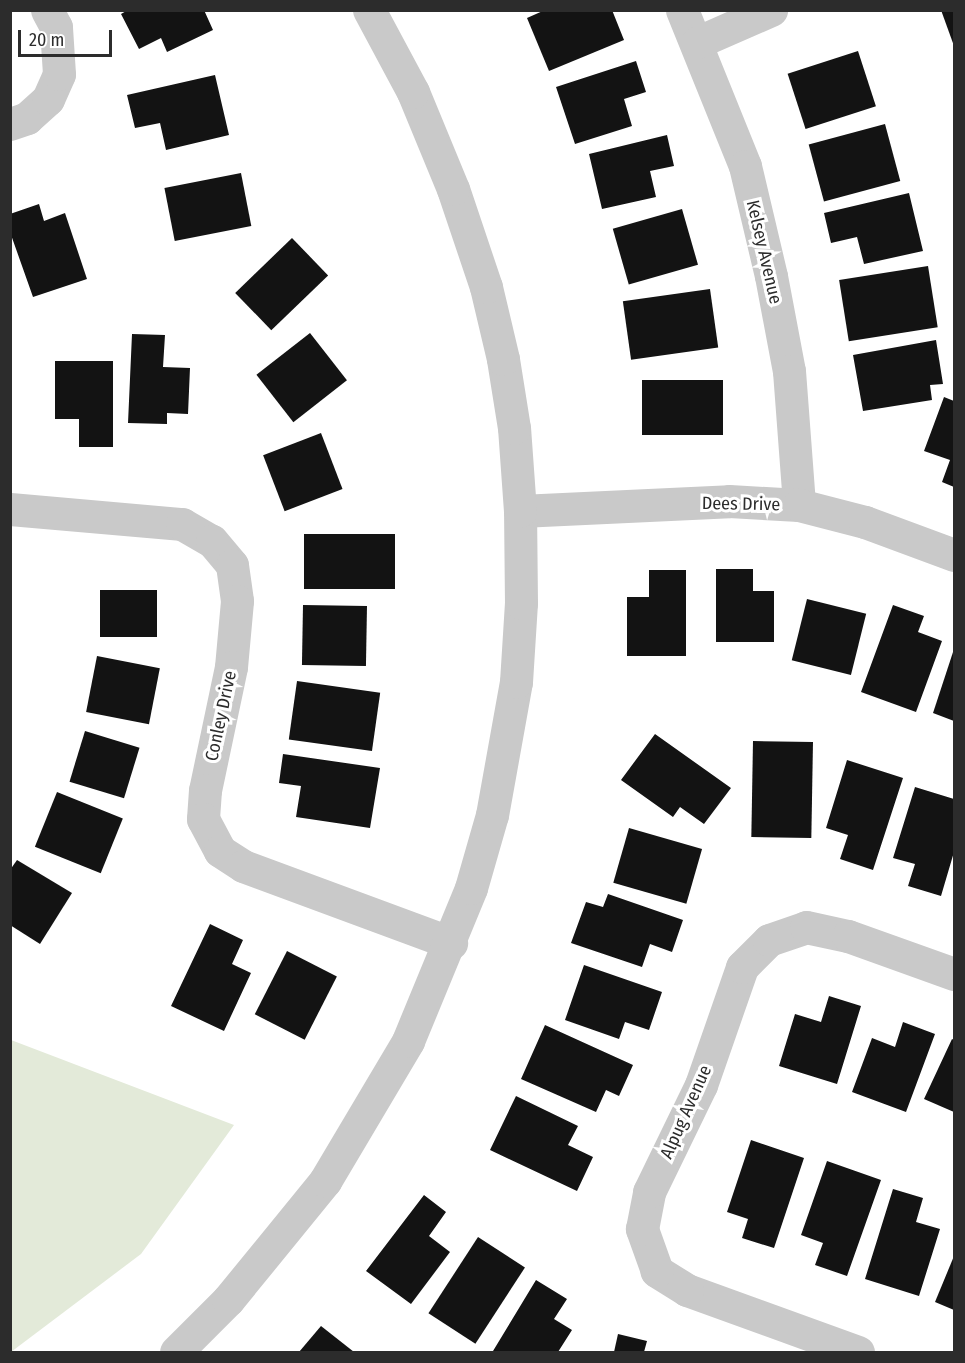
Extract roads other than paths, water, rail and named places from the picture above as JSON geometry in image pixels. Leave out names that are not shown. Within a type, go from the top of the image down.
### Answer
[{"type":"street","points":[[10,124],[27,118],[48,99],[58,74],[56,27],[47,10]]},
{"type":"street","points":[[176,1353],[228,1300],[325,1181],[408,1041],[451,943],[492,815],[516,682],[521,603],[520,511],[514,428],[486,288],[453,189],[426,124],[369,10]]},
{"type":"street","name":"Kelsey Avenue","points":[[682,10],[698,42],[744,166],[771,276],[789,371],[799,505]]},
{"type":"street","points":[[698,42],[771,10]]},
{"type":"street","name":"Dees Drive","points":[[520,511],[729,501],[799,505],[865,522],[954,555]]},
{"type":"street","name":"Conley Drive","points":[[10,509],[182,524],[212,541],[232,566],[237,601],[231,667],[203,819],[220,851],[243,866],[451,943]]},
{"type":"street","name":"Alpug Avenue","points":[[858,1353],[687,1290],[657,1270],[642,1228],[649,1192],[701,1084],[742,967],[769,940],[806,927],[848,936],[954,974]]}]
